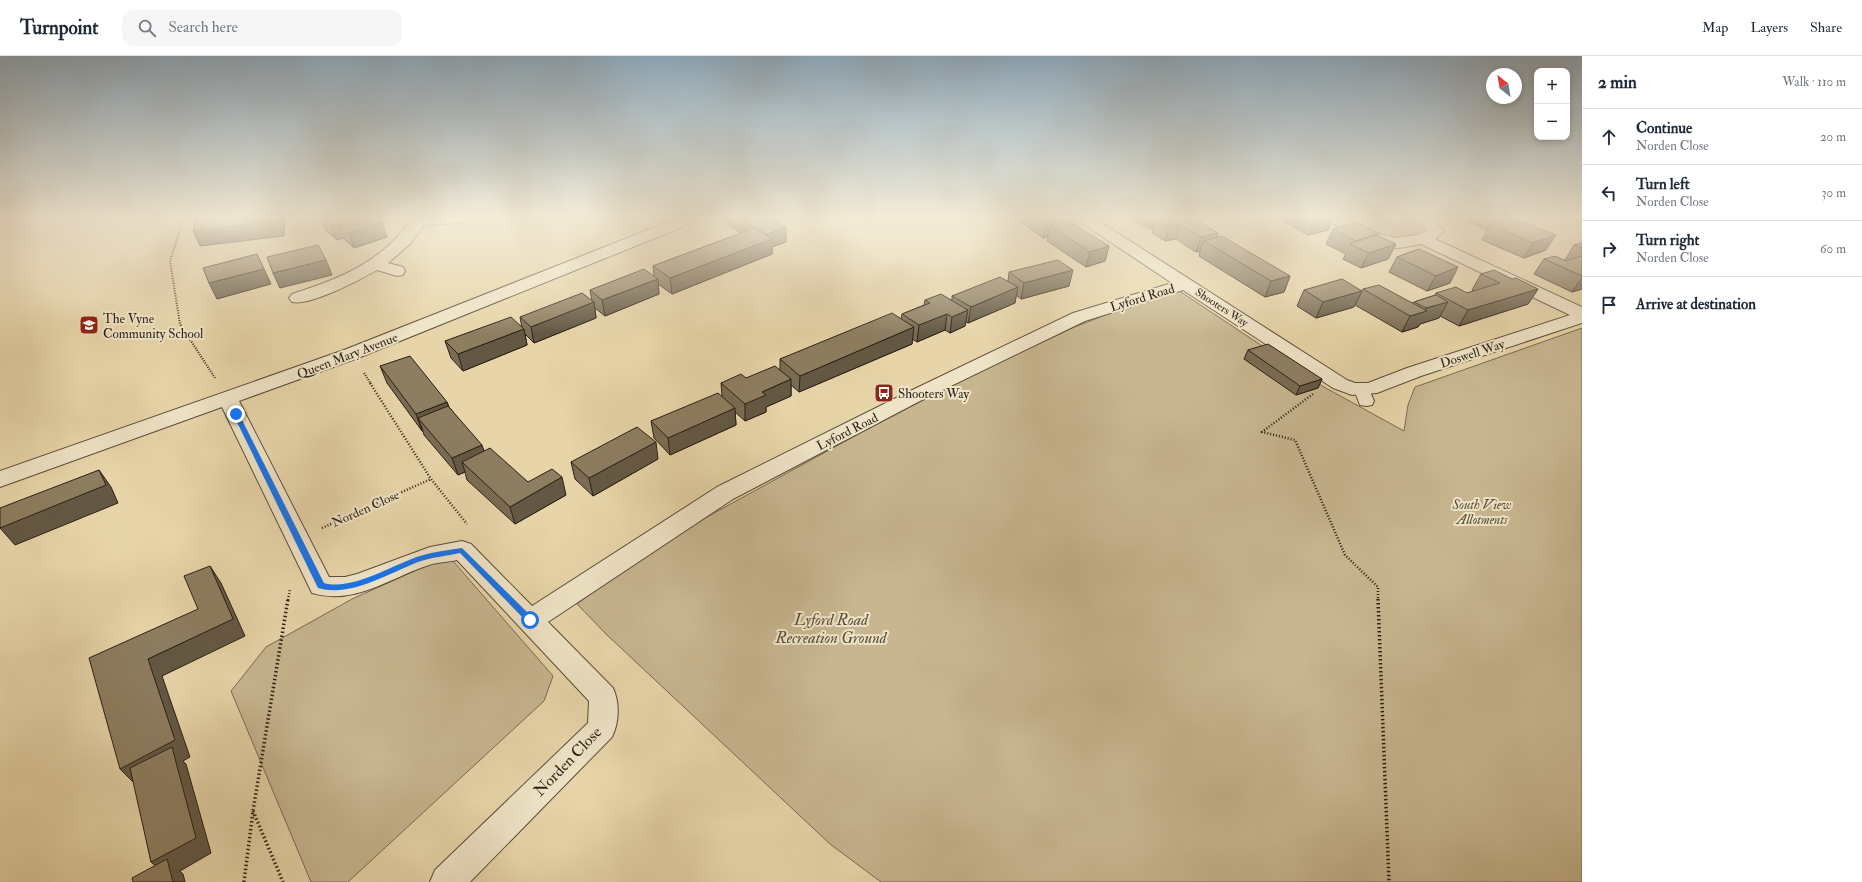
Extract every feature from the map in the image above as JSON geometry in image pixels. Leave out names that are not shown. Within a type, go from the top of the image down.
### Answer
[{"type":"street","points":[[298,298],[327,289],[374,264],[384,257]]},
{"type":"street","name":"Queen Mary Avenue","points":[[0,479],[223,390],[351,354],[582,257]]},
{"type":"street","name":"Shooters Way","points":[[1144,257],[1340,384],[1364,395]]},
{"type":"street","points":[[1459,257],[1582,316]]},
{"type":"street","points":[[374,264],[398,272]]},
{"type":"street","name":"Lyford Road","points":[[530,620],[725,492],[920,394],[1079,317],[1136,298],[1186,284]]},
{"type":"street","name":"Doswell Way","points":[[1364,395],[1414,372],[1582,316]]},
{"type":"street","name":"Norden Close","points":[[223,390],[321,586],[331,588],[354,585],[421,558],[462,550],[603,697],[602,728],[447,882]]},
{"type":"path","points":[[171,257],[170,261],[180,324],[223,390]]},
{"type":"path","points":[[363,371],[431,479],[471,529]]},
{"type":"path","points":[[1340,384],[1324,387],[1262,432],[1295,440],[1345,556],[1378,587],[1389,882]]},
{"type":"path","name":"Norden Close","points":[[298,538],[431,479]]},
{"type":"path","points":[[244,882],[253,811],[291,585]]},
{"type":"path","points":[[253,811],[283,882]]},
{"type":"green space","points":[[1175,288],[1324,387],[1404,431],[1408,405],[1415,387],[1582,328],[1582,882],[881,882],[830,844],[606,634],[577,604],[654,546],[862,432],[959,381],[1072,328]]},
{"type":"green space","points":[[453,561],[553,676],[544,701],[348,882],[311,882],[231,691],[266,647],[352,599],[430,564]]},
{"type":"building","points":[[247,257],[258,257],[264,269],[209,283],[203,268]]},
{"type":"building","points":[[267,257],[324,257],[326,260],[273,273]]},
{"type":"building","points":[[678,257],[726,257],[670,278],[653,266]]},
{"type":"building","points":[[1230,257],[1257,257],[1290,276],[1271,281]]},
{"type":"building","points":[[1397,257],[1435,257],[1458,267],[1436,276]]},
{"type":"building","points":[[1556,257],[1566,261],[1582,257],[1582,276],[1544,259]]},
{"type":"building","points":[[1058,260],[1073,270],[1024,283],[1009,272]]},
{"type":"building","points":[[644,269],[658,279],[602,300],[590,290]]},
{"type":"building","points":[[1494,270],[1512,279],[1516,278],[1538,289],[1468,310],[1436,293],[1456,287],[1467,293],[1500,283],[1481,274]]},
{"type":"building","points":[[1000,277],[1018,287],[971,307],[952,296]]},
{"type":"building","points":[[1342,279],[1362,291],[1323,302],[1304,290]]},
{"type":"building","points":[[1379,285],[1427,311],[1410,316],[1363,289]]},
{"type":"building","points":[[582,293],[594,302],[531,327],[520,317]]},
{"type":"building","points":[[941,294],[968,310],[952,317],[947,314],[919,325],[902,314],[930,303],[925,300]]},
{"type":"building","points":[[1436,295],[1448,302],[1426,308],[1414,302]]},
{"type":"building","points":[[892,313],[914,327],[800,376],[780,359]]},
{"type":"building","points":[[511,317],[524,329],[458,354],[445,341]]},
{"type":"building","points":[[1268,344],[1322,379],[1300,386],[1248,350]]},
{"type":"building","points":[[410,356],[447,402],[416,414],[380,366]]},
{"type":"building","points":[[775,366],[791,379],[762,392],[766,395],[745,404],[721,383],[741,374],[746,378]]},
{"type":"building","points":[[718,393],[735,408],[668,438],[651,421]]},
{"type":"building","points":[[448,406],[482,445],[452,458],[418,418]]},
{"type":"building","points":[[637,427],[656,442],[589,478],[571,462]]},
{"type":"building","points":[[490,448],[528,482],[552,469],[562,477],[510,507],[462,462]]},
{"type":"building","points":[[99,470],[106,485],[0,528],[0,508]]},
{"type":"building","points":[[210,566],[233,619],[148,659],[175,740],[120,769],[89,658],[198,609],[184,576]]},
{"type":"building","points":[[172,747],[196,838],[151,862],[130,768]]},
{"type":"building","points":[[167,859],[173,882],[133,882],[132,878]]},
{"type":"place","name":"The Vyne Community School","points":[[89,325]]},
{"type":"place","name":"Shooters Way","points":[[884,393]]},
{"type":"route","points":[[236,414],[321,586],[331,588],[354,585],[421,558],[462,550],[530,620]]},
{"type":"park label","name":"South View Allotments","points":[[1482,512]]},
{"type":"park label","name":"Lyford Road Recreation Ground","points":[[831,628]]}]
